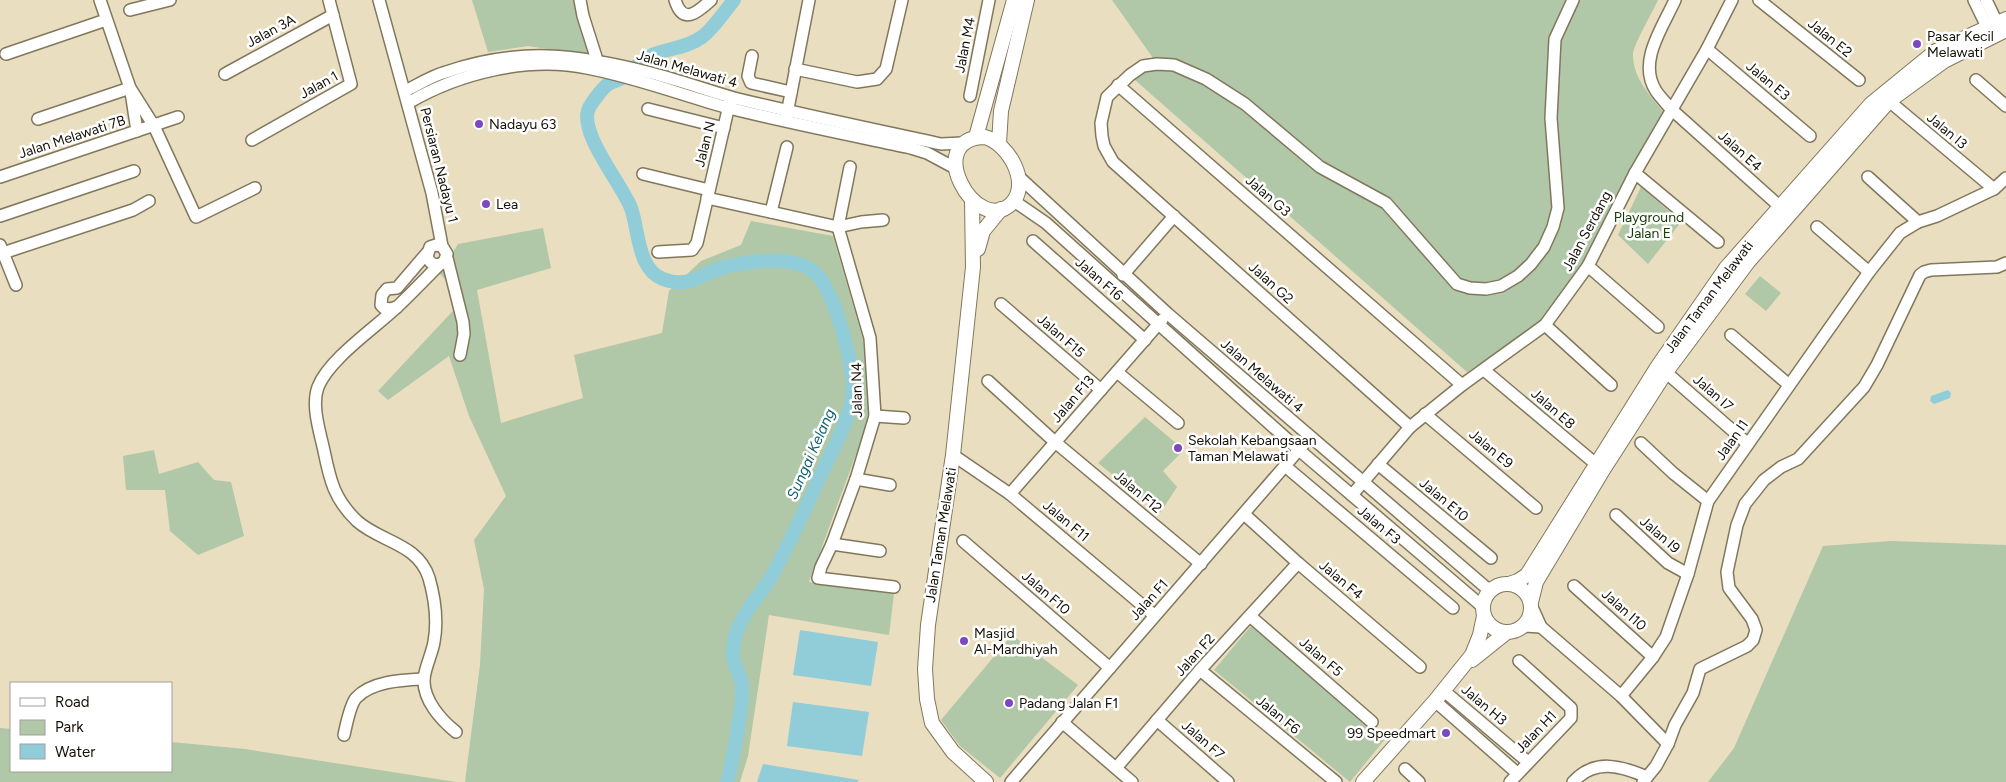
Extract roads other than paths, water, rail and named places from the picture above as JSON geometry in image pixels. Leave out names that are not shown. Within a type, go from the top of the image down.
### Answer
[{"type":"main road","points":[[970,140],[992,139],[999,143],[1019,177],[1018,194],[1014,201],[1006,208],[985,209],[972,200],[954,168],[958,150],[970,140],[1014,0]]},
{"type":"main road","points":[[999,143],[1001,111],[1027,0]]},
{"type":"main road","name":"Jalan Taman Melawati","points":[[1509,584],[1527,575],[1599,467],[1726,268],[1784,211],[1871,104],[1885,98],[1998,28]]},
{"type":"main road","name":"Jalan Taman Melawati","points":[[972,200],[973,267],[953,455],[928,625],[925,669],[927,699],[932,723],[952,752],[986,782]]},
{"type":"main road","name":"Jalan Taman Melawati","points":[[973,267],[982,231],[1001,209]]},
{"type":"main road","name":"Jalan Taman Melawati","points":[[1531,605],[1536,582],[1599,467]]},
{"type":"main road","points":[[1364,782],[1472,655],[1477,645],[1485,598],[1490,591],[1499,585],[1519,586],[1527,593],[1531,605],[1531,613],[1524,626],[1507,632],[1483,650],[1456,676]]},
{"type":"main road","points":[[1484,611],[1492,627],[1507,632]]},
{"type":"street","name":"Jalan Melawati 7B","points":[[100,0],[130,88],[154,126],[196,217],[255,188]]},
{"type":"street","points":[[130,10],[170,0]]},
{"type":"street","name":"Jalan 1","points":[[252,140],[351,84],[329,0]]},
{"type":"street","name":"Persiaran Nadayu 1","points":[[379,0],[434,201],[442,246]]},
{"type":"street","points":[[580,0],[596,60]]},
{"type":"street","points":[[675,0],[678,9],[690,15],[698,12],[711,0]]},
{"type":"street","points":[[786,116],[809,0]]},
{"type":"street","points":[[795,69],[856,82],[877,79],[886,69],[902,0]]},
{"type":"street","name":"Jalan M4","points":[[970,96],[989,0]]},
{"type":"street","points":[[1118,85],[1143,66],[1157,64],[1174,65],[1206,79],[1245,104],[1320,167],[1386,203],[1457,284],[1470,288],[1500,286],[1518,276],[1531,264],[1544,247],[1556,218],[1558,187],[1551,118],[1555,39],[1572,0]]},
{"type":"street","name":"Jalan E4","points":[[1675,0],[1650,53],[1649,73],[1655,90],[1671,109],[1784,211]]},
{"type":"street","name":"Jalan Serdang","points":[[1352,495],[1410,427],[1462,385],[1545,325],[1588,266],[1634,173],[1707,49],[1732,0]]},
{"type":"street","name":"Jalan E2","points":[[1759,0],[1860,80]]},
{"type":"street","points":[[1974,0],[1998,28]]},
{"type":"street","points":[[1986,0],[1998,28]]},
{"type":"street","name":"Jalan 3A","points":[[225,74],[332,15]]},
{"type":"street","points":[[6,54],[106,20]]},
{"type":"street","name":"Jalan E3","points":[[1707,49],[1810,136]]},
{"type":"street","name":"Jalan Melawati 4","points":[[406,97],[446,72],[502,58],[557,55],[596,60],[622,71],[730,102],[911,148],[927,153],[954,168]]},
{"type":"street","points":[[752,56],[748,76],[751,83],[791,92]]},
{"type":"street","name":"Jalan Melawati 4","points":[[406,97],[489,71],[531,65],[556,64],[622,71]]},
{"type":"street","points":[[1976,80],[2006,106]]},
{"type":"street","name":"Jalan G2","points":[[1118,85],[1107,96],[1101,123],[1104,146],[1112,162],[1410,427]]},
{"type":"street","name":"Jalan G3","points":[[1118,85],[1462,385]]},
{"type":"street","points":[[38,119],[130,88],[137,131]]},
{"type":"street","name":"Jalan I3","points":[[1885,98],[1994,189]]},
{"type":"street","name":"Jalan N","points":[[658,252],[692,250],[697,243],[730,102]]},
{"type":"street","points":[[648,109],[724,128]]},
{"type":"street","name":"Jalan Melawati 4","points":[[786,116],[941,144],[970,140]]},
{"type":"street","name":"Jalan Melawati 7B","points":[[0,177],[178,117]]},
{"type":"street","points":[[772,212],[787,147]]},
{"type":"street","points":[[838,227],[850,167]]},
{"type":"street","points":[[0,216],[134,171]]},
{"type":"street","points":[[1634,173],[1718,242]]},
{"type":"street","points":[[643,174],[772,212],[838,227],[883,220]]},
{"type":"street","points":[[1868,176],[1918,222]]},
{"type":"street","name":"Jalan Melawati 4","points":[[1019,177],[1168,314],[1490,591]]},
{"type":"street","name":"Jalan I1","points":[[1621,696],[1653,657],[1666,636],[1688,574],[1708,501],[1869,272],[1900,233],[1918,222],[1937,216],[1994,189],[2006,178]]},
{"type":"street","points":[[1014,201],[1046,223],[1299,450],[1484,611]]},
{"type":"street","points":[[16,285],[2,249],[133,210],[149,202]]},
{"type":"street","points":[[1124,275],[1174,216]]},
{"type":"street","name":"Jalan N4","points":[[838,227],[870,338],[875,416],[856,479],[818,578],[894,587]]},
{"type":"street","points":[[1817,227],[1869,272]]},
{"type":"street","name":"Jalan F16","points":[[1034,241],[1145,340]]},
{"type":"street","points":[[383,295],[397,288],[430,248],[436,245],[442,246],[446,250],[443,261],[400,303],[353,344],[327,372],[318,387],[316,399],[317,417],[330,481],[336,495],[367,529],[396,542],[419,560],[428,574],[436,610],[434,641],[424,679],[426,692],[438,714],[456,732]]},
{"type":"street","points":[[427,253],[429,261],[436,265],[443,261]]},
{"type":"street","points":[[443,261],[462,322],[464,334],[460,355]]},
{"type":"street","points":[[1574,782],[1581,774],[1594,768],[1610,766],[1627,769],[1645,779],[1656,766],[1668,744],[1675,725],[1693,693],[1700,670],[1747,646],[1754,640],[1756,630],[1752,619],[1729,588],[1727,572],[1737,526],[1745,504],[1764,480],[1780,466],[1798,459],[1864,387],[1877,365],[1920,275],[1931,270],[1988,268],[2006,263]]},
{"type":"street","points":[[1588,266],[1658,327]]},
{"type":"street","points":[[383,295],[384,308],[390,309],[400,303],[402,291],[397,288]]},
{"type":"street","points":[[377,324],[383,295]]},
{"type":"street","name":"Jalan F15","points":[[1001,304],[1101,390]]},
{"type":"street","name":"Jalan F13","points":[[1010,494],[1168,314]]},
{"type":"street","points":[[1545,325],[1611,385]]},
{"type":"street","points":[[1731,335],[1789,385]]},
{"type":"street","name":"Jalan I7","points":[[1662,369],[1748,444]]},
{"type":"street","name":"Jalan E8","points":[[1484,370],[1599,467]]},
{"type":"street","points":[[1117,372],[1178,422]]},
{"type":"street","name":"Jalan F12","points":[[988,381],[1055,442],[1201,564]]},
{"type":"street","name":"Jalan E9","points":[[1425,414],[1536,508]]},
{"type":"street","points":[[875,416],[904,418]]},
{"type":"street","name":"Jalan F1","points":[[1014,778],[1310,437]]},
{"type":"street","points":[[1641,443],[1673,473],[1708,501]]},
{"type":"street","name":"Jalan F11","points":[[953,455],[1010,494],[1154,616]]},
{"type":"street","name":"Jalan E10","points":[[1378,464],[1491,558]]},
{"type":"street","name":"Jalan F3","points":[[1285,466],[1453,608]]},
{"type":"street","points":[[856,479],[890,485]]},
{"type":"street","name":"Jalan F4","points":[[1244,514],[1298,563],[1420,667]]},
{"type":"street","name":"Jalan I9","points":[[1616,515],[1668,563],[1688,574]]},
{"type":"street","name":"Jalan F10","points":[[963,541],[1110,668]]},
{"type":"street","points":[[832,544],[880,551]]},
{"type":"street","name":"Jalan F2","points":[[1116,768],[1200,670],[1298,563]]},
{"type":"street","name":"Jalan I10","points":[[1574,586],[1653,657]]},
{"type":"street","points":[[1531,605],[1541,627],[1621,696],[1668,744]]},
{"type":"street","name":"Jalan F5","points":[[1250,616],[1372,722]]},
{"type":"street","points":[[1524,626],[1541,627]]},
{"type":"street","name":"Jalan H1","points":[[1513,778],[1571,718],[1571,708],[1519,661]]},
{"type":"street","name":"Jalan F6","points":[[1200,670],[1336,782]]},
{"type":"street","points":[[344,735],[355,699],[364,692],[393,682],[424,679]]},
{"type":"street","points":[[1439,696],[1513,778]]},
{"type":"street","name":"Jalan H3","points":[[1439,696],[1528,762]]},
{"type":"street","name":"Jalan F7","points":[[1157,720],[1228,782]]},
{"type":"street","points":[[1062,722],[1132,782]]},
{"type":"street","points":[[1405,769],[1419,782]]},
{"type":"street","points":[[1014,778],[1027,782]]},
{"type":"water","points":[[1948,390],[1951,393],[1950,398],[1934,404],[1930,401],[1931,396]]},
{"type":"water","points":[[800,630],[878,642],[871,686],[793,675]]},
{"type":"water","points":[[793,702],[869,712],[862,756],[787,746]]},
{"type":"water","points":[[763,764],[859,780],[857,782],[757,782]]},
{"type":"waterway","name":"Sungai Kelang","points":[[727,782],[738,729],[742,696],[742,683],[733,658],[736,634],[742,619],[770,579],[785,551],[846,421],[853,387],[847,351],[839,320],[827,290],[813,271],[804,266],[782,261],[758,261],[724,267],[695,279],[680,282],[672,282],[654,274],[648,267],[640,248],[631,208],[594,142],[587,116],[590,106],[607,85],[622,78],[652,55],[684,46],[702,37],[715,25],[734,0]]},
{"type":"place","name":"Pasar Kecil Melawati","points":[[1917,44]]},
{"type":"place","name":"Nadayu 63","points":[[479,124]]},
{"type":"place","name":"Lea","points":[[486,204]]},
{"type":"place","name":"Sekolah Kebangsaan Taman Melawati","points":[[1178,448]]},
{"type":"place","name":"Masjid Al-Mardhiyah","points":[[964,641]]},
{"type":"place","name":"Padang Jalan F1","points":[[1009,703]]},
{"type":"place","name":"99 Speedmart","points":[[1446,733]]},
{"type":"park label","name":"Playground Jalan E","points":[[1649,226]]}]
